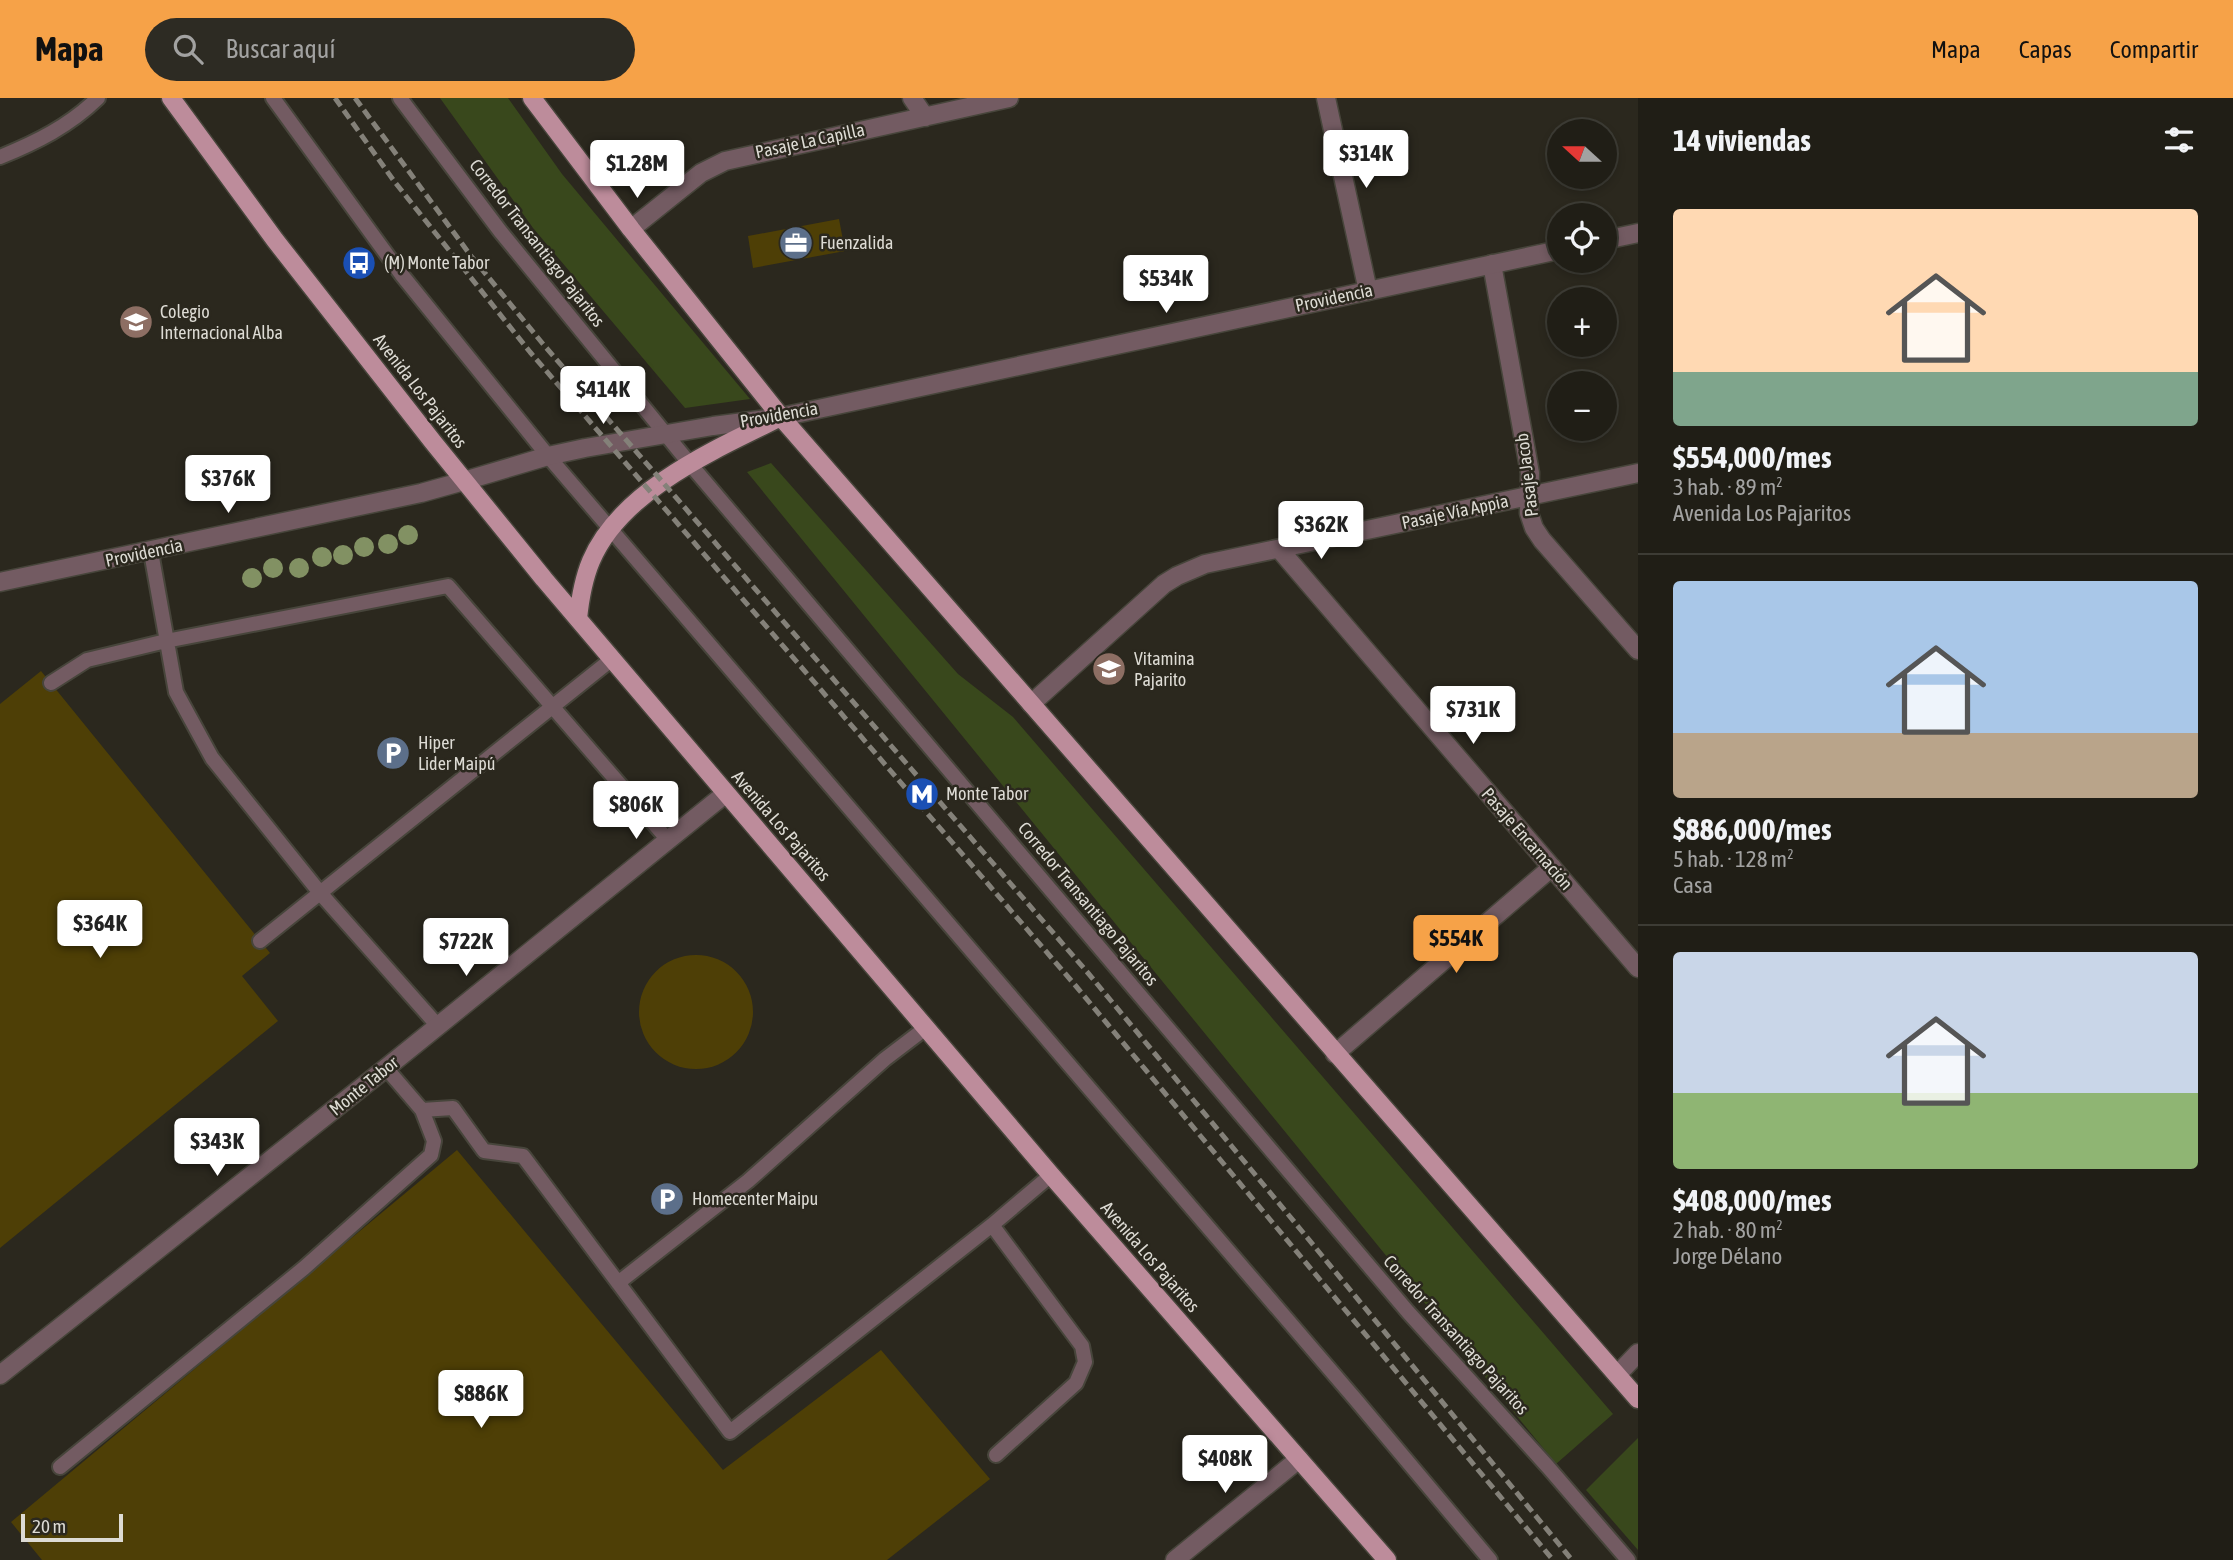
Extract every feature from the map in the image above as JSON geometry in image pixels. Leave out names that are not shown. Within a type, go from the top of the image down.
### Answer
[{"type":"main road","name":"Avenida Los Pajaritos","points":[[171,98],[275,240],[464,481],[578,619],[1051,1175],[1387,1560]]},
{"type":"main road","points":[[531,98],[781,417],[1638,1399]]},
{"type":"main road","points":[[578,619],[587,571],[598,548],[610,530],[638,502],[690,464],[781,417]]},
{"type":"street","points":[[912,98],[925,117]]},
{"type":"street","name":"Pasaje La Capilla","points":[[631,229],[701,173],[725,161],[1009,98]]},
{"type":"street","points":[[1326,98],[1368,291]]},
{"type":"street","points":[[1617,237],[1638,233]]},
{"type":"street","name":"Providencia","points":[[0,582],[421,493],[548,456],[781,417],[1547,253]]},
{"type":"street","name":"Pasaje Jacob","points":[[1492,264],[1530,473],[1530,513],[1534,527],[1542,540],[1638,650]]},
{"type":"street","name":"Pasaje Vía Appia","points":[[1031,704],[1164,584],[1205,564],[1638,474]]},
{"type":"street","name":"Pasaje Encarnación","points":[[1280,550],[1638,968]]},
{"type":"street","name":"Monte Tabor","points":[[0,1375],[725,794]]},
{"type":"street","points":[[1335,1054],[1552,867]]},
{"type":"street","points":[[1617,1375],[1638,1353]]},
{"type":"street","points":[[1175,1560],[1299,1460]]},
{"type":"lane","points":[[0,157],[50,135],[98,98]]},
{"type":"lane","points":[[273,98],[401,274],[548,456],[1356,1399],[1490,1560]]},
{"type":"lane","name":"Corredor Transantiago Pajaritos","points":[[400,98],[500,231],[690,464],[1408,1312],[1549,1467],[1628,1560]]},
{"type":"lane","points":[[150,551],[176,692],[212,758],[321,894],[438,1026]]},
{"type":"lane","points":[[51,683],[87,660],[166,641],[448,586],[668,840]]},
{"type":"lane","points":[[260,940],[321,894],[612,659]]},
{"type":"lane","points":[[618,1283],[748,1181],[884,1059],[927,1027]]},
{"type":"lane","points":[[61,1467],[304,1268],[431,1155],[434,1141],[422,1110],[386,1068]]},
{"type":"lane","points":[[422,1110],[453,1108],[485,1151],[523,1156],[730,1432],[992,1225],[1051,1175]]},
{"type":"lane","points":[[992,1225],[1082,1346],[1085,1362],[1076,1383],[996,1455]]},
{"type":"green space","points":[[440,98],[508,98],[562,174],[750,399],[685,408],[533,228]]},
{"type":"green space","points":[[771,463],[958,674],[1013,717],[1613,1414],[1556,1464],[747,472]]},
{"type":"green space","points":[[1638,1438],[1638,1550],[1586,1490]]},
{"type":"building","name":"Fuenzalida","points":[[839,219],[845,251],[753,268],[748,236]]},
{"type":"building","points":[[41,671],[270,953],[242,976],[278,1021],[0,1248],[0,704]]},
{"type":"building","points":[[696,955],[718,959],[736,972],[749,990],[753,1012],[749,1034],[736,1052],[718,1065],[696,1069],[674,1065],[656,1052],[643,1034],[639,1012],[643,990],[656,972],[674,959]]},
{"type":"building","points":[[457,1150],[723,1470],[881,1350],[990,1479],[887,1560],[42,1560],[11,1522]]},
{"type":"railway","points":[[335,98],[394,181],[530,352],[1075,985],[1553,1560]]},
{"type":"railway","points":[[355,98],[471,256],[543,344],[1088,973],[1572,1560]]},
{"type":"place","name":"Fuenzalida","points":[[796,243]]},
{"type":"place","name":"(M) Monte Tabor","points":[[359,263]]},
{"type":"place","name":"Colegio Internacional Alba","points":[[136,322]]},
{"type":"place","name":"Vitamina Pajarito","points":[[1109,669]]},
{"type":"place","name":"Hiper Lider Maipú","points":[[393,753]]},
{"type":"place","name":"Monte Tabor","points":[[922,794]]},
{"type":"place","name":"Homecenter Maipu","points":[[667,1199]]}]
